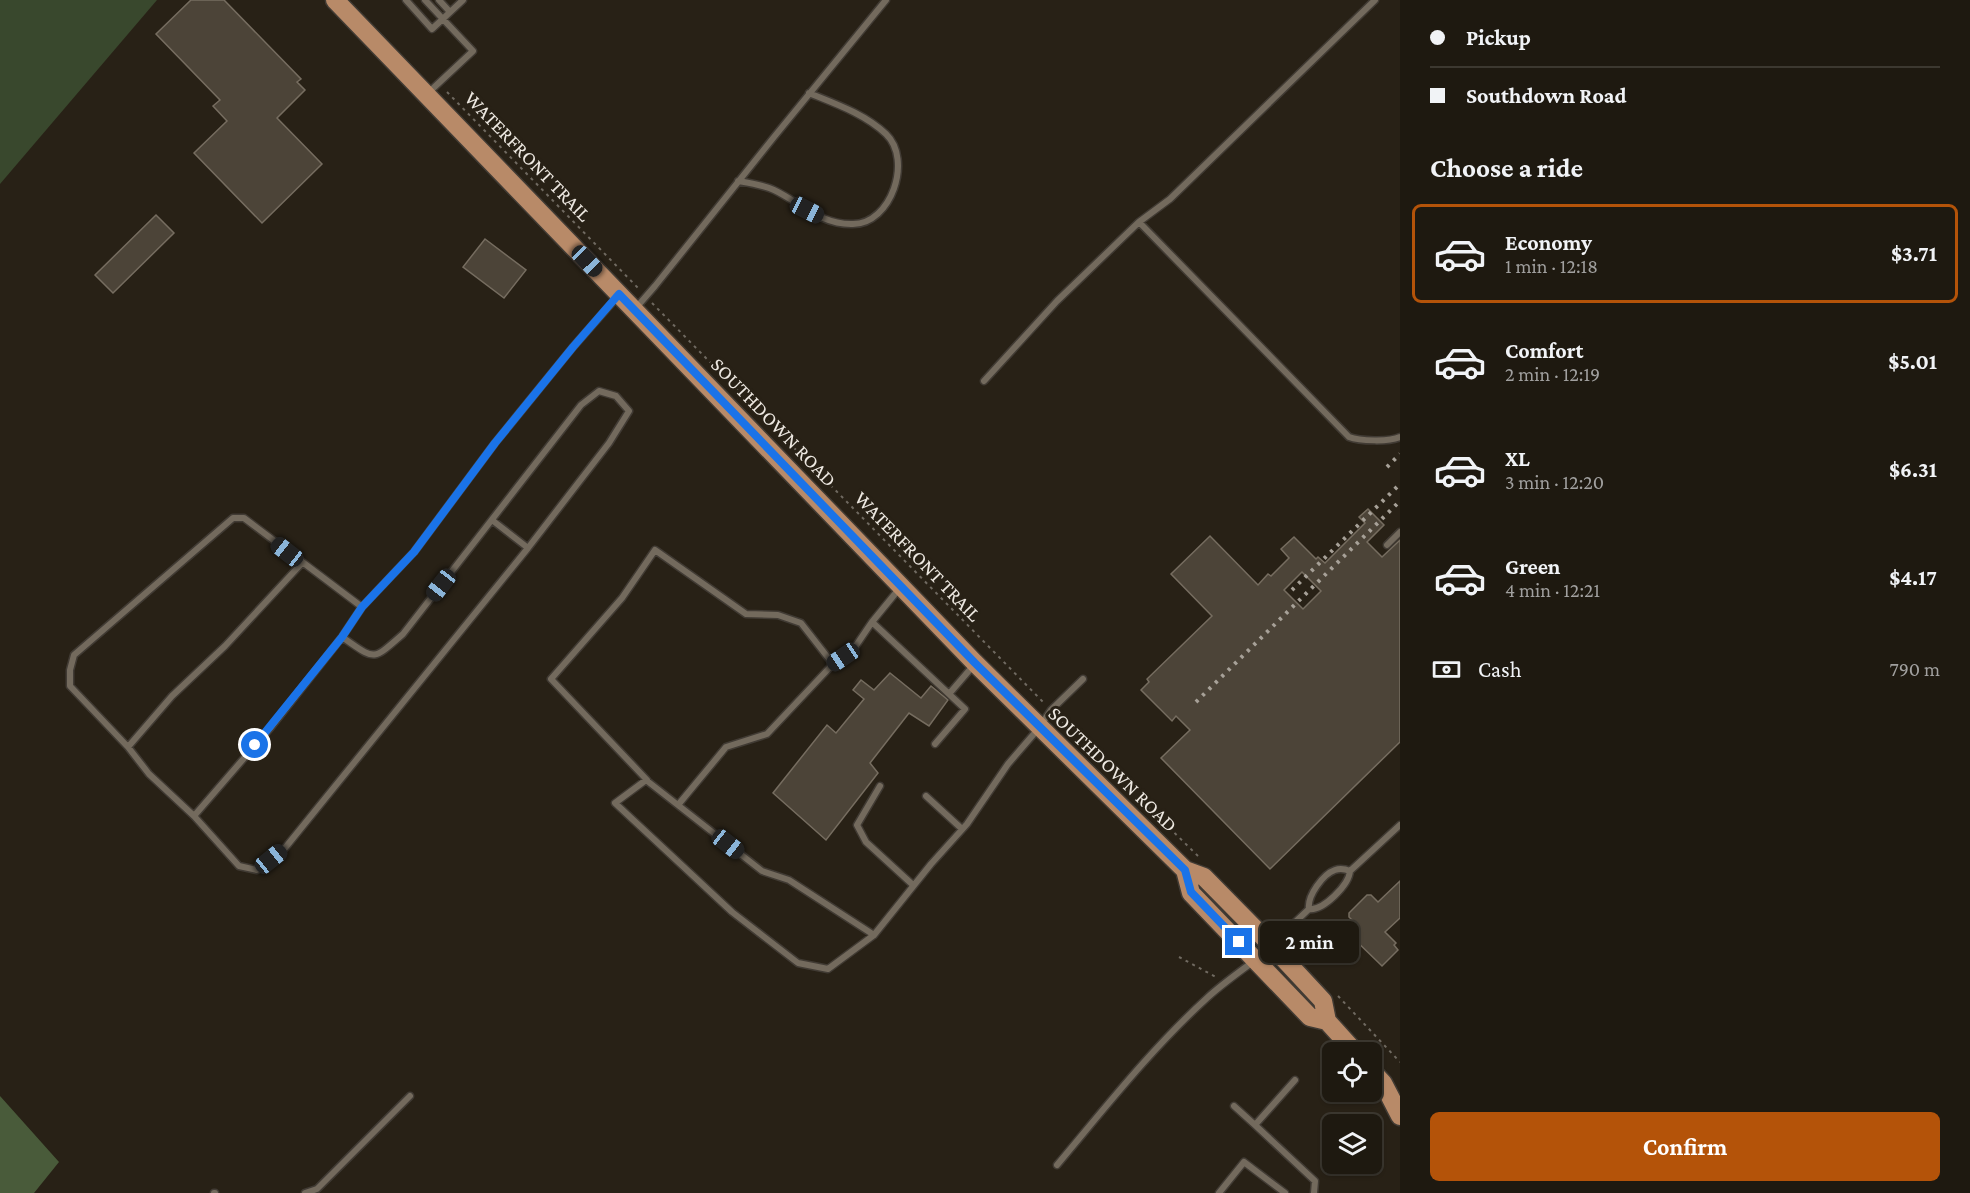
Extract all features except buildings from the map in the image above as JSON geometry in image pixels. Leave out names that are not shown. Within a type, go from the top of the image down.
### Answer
[{"type":"main road","name":"SOUTHDOWN ROAD","points":[[335,0],[432,89],[619,294],[640,303],[901,586],[1039,728],[1185,870],[1203,877],[1271,945],[1323,1001],[1327,1021],[1346,1042]]},
{"type":"main road","name":"SOUTHDOWN ROAD","points":[[1185,870],[1191,892],[1310,1017],[1327,1021]]},
{"type":"main road","points":[[1256,959],[1271,945]]},
{"type":"main road","points":[[1382,1082],[1400,1116]]},
{"type":"lane","points":[[406,0],[432,29],[463,0]]},
{"type":"lane","points":[[425,0],[473,51],[432,89]]},
{"type":"lane","points":[[439,0],[450,12]]},
{"type":"lane","points":[[640,303],[886,0]]},
{"type":"lane","points":[[984,381],[1052,306],[1139,222],[1170,199],[1375,0]]},
{"type":"lane","points":[[738,181],[775,191],[823,219],[839,223],[866,223],[885,207],[896,174],[894,145],[887,135],[864,118],[809,93]]},
{"type":"lane","points":[[1139,222],[1349,437],[1393,440],[1400,438]]},
{"type":"lane","points":[[194,816],[271,727],[342,637],[362,607],[414,552],[495,443],[619,294]]},
{"type":"lane","points":[[342,637],[369,655],[380,654],[403,634],[581,405],[599,391],[616,396],[629,411],[609,443],[528,548],[285,848],[257,870],[239,866],[194,816],[149,774],[128,747],[70,686],[70,670],[74,655],[233,518],[244,518],[362,607]]},
{"type":"lane","points":[[492,520],[528,548]]},
{"type":"lane","points":[[1387,545],[1400,532]]},
{"type":"lane","points":[[833,664],[801,623],[778,615],[746,614],[655,550],[622,598],[551,679],[647,780],[678,805],[762,871],[789,880],[873,935]]},
{"type":"lane","points":[[128,747],[172,696],[225,646],[302,563]]},
{"type":"lane","points":[[678,805],[726,747],[766,734],[833,664],[853,650],[901,586]]},
{"type":"lane","points":[[872,622],[965,709],[935,744]]},
{"type":"lane","points":[[949,694],[975,663]]},
{"type":"lane","points":[[647,780],[615,803],[732,912],[798,963],[828,969],[873,935],[962,829],[1008,764],[1039,728],[1050,710],[1083,679]]},
{"type":"lane","points":[[880,786],[857,825],[866,842],[914,885]]},
{"type":"lane","points":[[926,796],[962,829]]},
{"type":"lane","points":[[1309,909],[1318,909],[1324,904],[1348,881],[1350,871],[1400,825]]},
{"type":"lane","points":[[1271,945],[1309,909],[1310,895],[1330,873],[1338,869],[1350,871]]},
{"type":"lane","points":[[1057,1165],[1167,1037],[1209,996],[1256,959]]},
{"type":"lane","points":[[1255,1125],[1295,1080]]},
{"type":"lane","points":[[305,1193],[318,1189],[410,1096]]},
{"type":"lane","points":[[1234,1106],[1315,1181],[1314,1193]]},
{"type":"lane","points":[[1219,1193],[1244,1162],[1285,1193]]},
{"type":"path","name":"WATERFRONT TRAIL","points":[[432,89],[640,303],[1203,862]]},
{"type":"path","points":[[1179,957],[1226,983]]},
{"type":"path","points":[[1337,995],[1400,1062]]},
{"type":"green space","points":[[0,0],[157,0],[0,184]]},
{"type":"green space","points":[[0,1096],[59,1162],[34,1193],[0,1193]]},
{"type":"railway","points":[[1387,467],[1400,454]]},
{"type":"railway","points":[[1292,590],[1400,484]]},
{"type":"railway","points":[[1196,702],[1400,501]]},
{"type":"route","points":[[255,745],[342,637],[362,607],[414,552],[495,443],[619,294],[975,663],[1185,870],[1191,892],[1239,942]]}]
